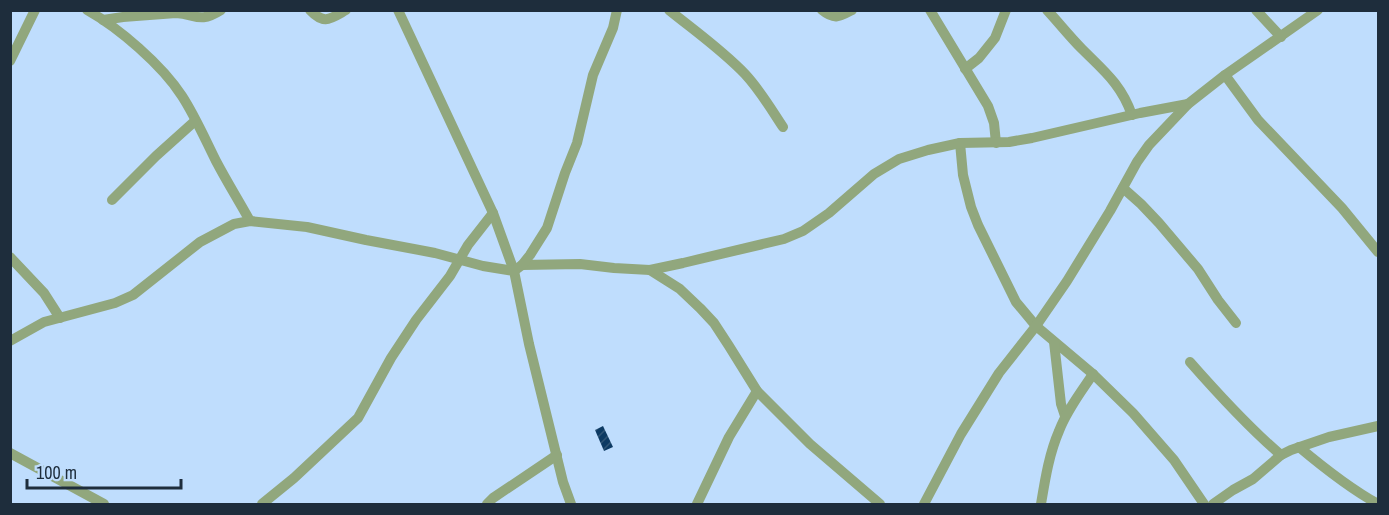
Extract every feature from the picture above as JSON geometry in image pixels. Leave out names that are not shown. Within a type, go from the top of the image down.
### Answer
[{"type":"street","points":[[10,61],[35,10]]},
{"type":"street","points":[[87,10],[103,20],[162,70],[182,95],[250,221]]},
{"type":"street","points":[[103,20],[176,13],[204,18],[221,10]]},
{"type":"street","points":[[310,10],[316,17],[324,20],[346,10]]},
{"type":"street","points":[[398,10],[518,268],[529,344],[563,482],[571,504]]},
{"type":"street","points":[[518,268],[530,255],[547,228],[577,143],[593,75],[613,28],[617,10]]},
{"type":"street","points":[[669,10],[715,46],[745,75],[766,100],[783,127]]},
{"type":"street","points":[[822,10],[829,16],[837,17],[852,10]]},
{"type":"street","points":[[930,10],[988,106],[994,123],[996,143]]},
{"type":"street","points":[[965,69],[979,58],[995,38],[1006,10]]},
{"type":"street","points":[[1047,10],[1112,79],[1127,102],[1132,115]]},
{"type":"street","points":[[1256,10],[1281,37]]},
{"type":"street","points":[[924,504],[961,434],[999,373],[1036,326],[1084,255],[1149,144],[1188,104],[1224,75],[1318,10]]},
{"type":"street","points":[[1224,75],[1258,120],[1342,208],[1378,252]]},
{"type":"street","points":[[10,341],[44,322],[115,303],[133,295],[200,242],[234,224],[250,221],[307,227],[461,259],[483,266],[518,268],[580,264],[650,270],[783,239],[803,231],[829,213],[874,174],[899,159],[928,150],[960,143],[996,143],[1032,138],[1188,104]]},
{"type":"street","points":[[112,200],[195,121]]},
{"type":"street","points":[[960,143],[971,207],[1016,302],[1036,326],[1093,374],[1133,413],[1174,460],[1204,504]]},
{"type":"street","points":[[1123,188],[1159,223],[1198,269],[1236,323]]},
{"type":"street","points":[[262,504],[294,478],[358,418],[391,358],[416,320],[450,276],[468,245],[493,213]]},
{"type":"street","points":[[10,257],[44,292],[60,318]]},
{"type":"street","points":[[678,288],[678,272],[683,263]]},
{"type":"street","points":[[650,270],[678,288],[700,308],[714,323],[757,390],[810,444],[879,504]]},
{"type":"street","points":[[1054,342],[1061,404],[1065,416]]},
{"type":"street","points":[[1190,362],[1260,438],[1281,455]]},
{"type":"street","points":[[1041,504],[1049,460],[1058,432],[1065,416],[1093,374]]},
{"type":"street","points":[[697,504],[729,437],[757,390]]},
{"type":"street","points":[[1213,504],[1252,479],[1281,455],[1329,437],[1378,426]]},
{"type":"street","points":[[1299,447],[1358,493],[1378,504]]},
{"type":"street","points":[[10,453],[104,504]]},
{"type":"street","points":[[487,504],[557,455]]},
{"type":"building","points":[[603,426],[613,447],[604,451],[595,430]]}]
